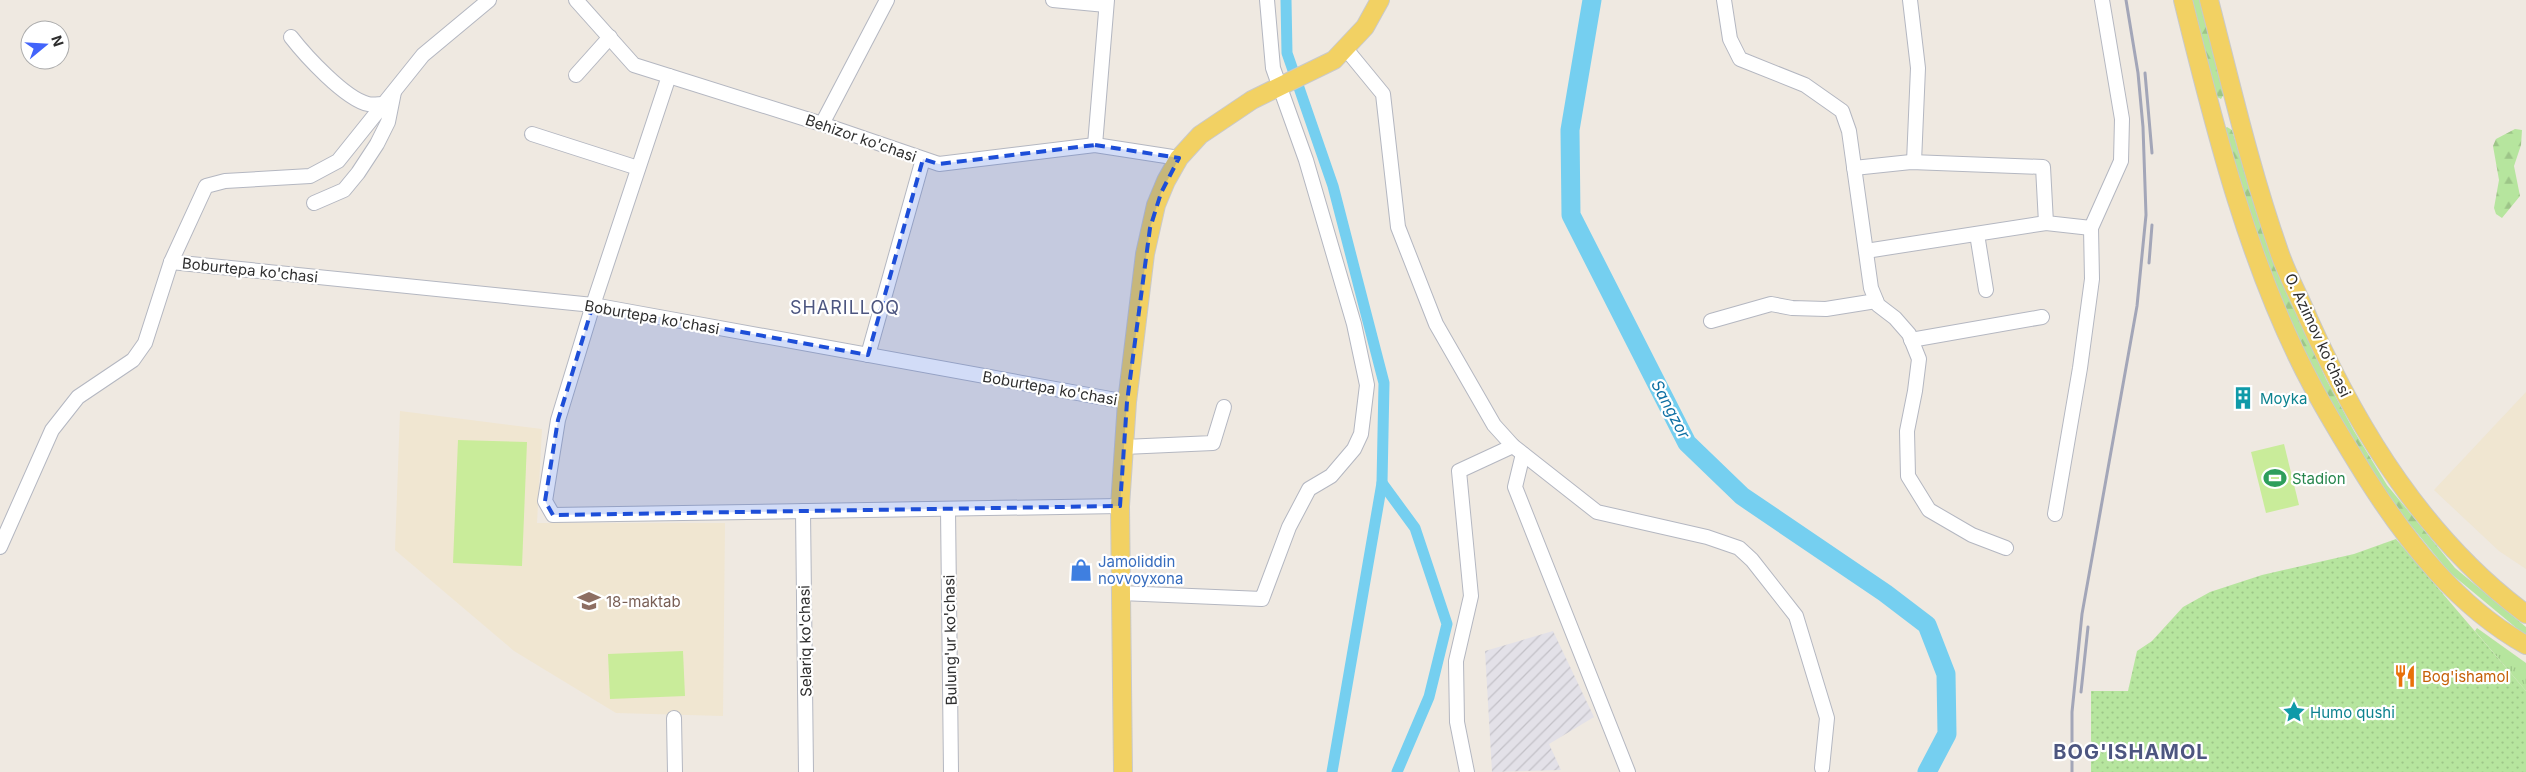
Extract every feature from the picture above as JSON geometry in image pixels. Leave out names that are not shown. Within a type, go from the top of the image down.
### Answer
[{"type":"main road","points":[[1123,772],[1120,506],[1127,402],[1150,228],[1166,181],[1179,158],[1213,125],[1279,85],[1319,69],[1346,49],[1365,27],[1380,0]]},
{"type":"main road","name":"O. Azimov ko'chasi","points":[[2183,0],[2213,121],[2260,268],[2313,388],[2385,506],[2444,580],[2480,614],[2526,645]]},
{"type":"main road","name":"O. Azimov ko'chasi","points":[[2209,0],[2238,114],[2280,255],[2333,373],[2362,424],[2427,520],[2457,555],[2498,593],[2526,614]]},
{"type":"main road","points":[[2213,121],[2219,109],[2224,107],[2232,108],[2238,114]]},
{"type":"street","points":[[0,547],[52,430],[78,397],[133,360],[145,342],[172,262],[206,186],[225,181],[310,176],[338,161],[422,55],[489,0]]},
{"type":"street","name":"Behizor ko'chasi","points":[[576,0],[634,65],[822,124],[939,164],[1095,145],[1179,158]]},
{"type":"street","points":[[822,124],[887,0]]},
{"type":"street","points":[[1053,0],[1106,3],[1095,145]]},
{"type":"street","points":[[1121,592],[1262,599],[1289,527],[1310,489],[1331,476],[1354,449],[1361,434],[1367,385],[1354,324],[1306,160],[1273,68],[1267,0]]},
{"type":"street","points":[[1724,0],[1730,39],[1740,59],[1805,85],[1842,112],[1849,131],[1871,288],[1878,305],[1895,318],[1911,340],[1919,359],[1916,391],[1907,431],[1908,476],[1929,510],[1972,535],[2006,548]]},
{"type":"street","points":[[1910,0],[1918,68],[1914,162]]},
{"type":"street","points":[[2055,514],[2080,368],[2092,279],[2091,228],[2121,161],[2122,118],[2102,0]]},
{"type":"street","points":[[291,37],[311,62],[352,95],[367,104],[384,104]]},
{"type":"street","points":[[576,74],[610,38]]},
{"type":"street","points":[[1346,49],[1383,94],[1398,227],[1436,324],[1494,425],[1518,450],[1597,512],[1707,537],[1739,548],[1752,560],[1796,616],[1827,718],[1822,771]]},
{"type":"street","points":[[669,76],[593,305],[558,420],[545,501],[553,515],[1120,506]]},
{"type":"street","points":[[314,203],[344,190],[358,173],[377,144],[388,122],[395,89]]},
{"type":"street","points":[[532,134],[638,168]]},
{"type":"street","points":[[868,355],[923,159]]},
{"type":"street","points":[[1854,168],[1914,162],[2044,167],[2046,223]]},
{"type":"street","points":[[1866,251],[2046,223],[2091,228]]},
{"type":"street","points":[[1976,234],[1986,290]]},
{"type":"street","name":"Boburtepa ko'chasi","points":[[172,262],[593,305],[1127,402]]},
{"type":"street","points":[[1711,322],[1771,304],[1792,308],[1826,309],[1876,301]]},
{"type":"street","points":[[1911,340],[2042,317]]},
{"type":"street","points":[[1124,446],[1213,443],[1224,408]]},
{"type":"street","points":[[1467,772],[1457,722],[1456,661],[1471,596],[1459,471],[1518,450]]},
{"type":"street","points":[[1518,450],[1515,486],[1628,772]]},
{"type":"street","name":"Bulung'ur ko'chasi","points":[[948,509],[951,772]]},
{"type":"street","name":"Selariq ko'chasi","points":[[803,511],[806,772]]},
{"type":"street","points":[[674,718],[675,772]]},
{"type":"highlighted area","points":[[1095,145],[1179,158],[1161,193],[1150,228],[1127,402],[1120,506],[553,515],[545,501],[558,420],[593,305],[868,355],[923,159],[939,164]]},
{"type":"shaded area","points":[[2526,392],[2526,569],[2499,551],[2434,490]]},
{"type":"shaded area","name":"18-maktab","points":[[400,411],[542,429],[537,523],[725,523],[723,716],[616,713],[514,651],[395,550]]},
{"type":"shaded area","points":[[1553,631],[1594,717],[1549,744],[1561,770],[1492,772],[1485,651]]},
{"type":"green space","points":[[2192,0],[2201,0],[2224,94],[2221,99],[2215,96]]},
{"type":"green space","points":[[2227,127],[2232,130],[2272,259],[2326,379],[2354,431],[2387,485],[2455,568],[2526,627],[2526,636],[2449,572],[2382,490],[2320,384],[2264,263],[2224,129]]},
{"type":"green space","points":[[2515,129],[2522,130],[2521,145],[2514,166],[2520,196],[2502,218],[2496,214],[2494,208],[2499,180],[2493,146],[2496,139]]},
{"type":"green space","points":[[458,440],[527,442],[522,566],[453,563]]},
{"type":"green space","name":"Stadion","points":[[2284,444],[2299,505],[2266,513],[2251,452]]},
{"type":"green space","points":[[2396,539],[2526,691],[2526,772],[2091,772],[2091,691],[2128,691],[2137,651],[2152,641],[2183,607],[2210,592],[2262,575],[2354,554]]},
{"type":"green space","points":[[2477,628],[2526,663],[2526,691],[2475,631]]},
{"type":"green space","points":[[683,651],[685,696],[610,699],[608,654]]},
{"type":"waterway","points":[[1286,0],[1287,53],[1333,186],[1384,383],[1382,483],[1332,772]]},
{"type":"waterway","name":"Sangzor","points":[[1592,0],[1570,130],[1571,215],[1687,443],[1742,496],[1885,593],[1927,625],[1946,674],[1947,734],[1927,772]]},
{"type":"waterway","points":[[1382,483],[1415,528],[1447,624],[1429,697],[1397,772]]},
{"type":"railway","points":[[2072,772],[2072,712],[2082,614],[2137,306],[2146,215],[2143,127],[2138,73],[2126,0]]},
{"type":"railway","points":[[2145,73],[2152,153]]},
{"type":"railway","points":[[2149,263],[2152,225]]},
{"type":"railway","points":[[2081,692],[2088,627]]},
{"type":"place","name":"Moyka","points":[[2243,398]]},
{"type":"place","name":"Stadion","points":[[2275,478]]},
{"type":"place","name":"Jamoliddin novvoyxona","points":[[1081,570]]},
{"type":"place","name":"18-maktab","points":[[589,601]]},
{"type":"place","name":"Bog'ishamol","points":[[2405,676]]},
{"type":"place","name":"Humo qushi","points":[[2294,712]]},
{"type":"district","name":"SHARILLOQ","points":[[845,307]]},
{"type":"district","name":"BOG'ISHAMOL","points":[[2131,752]]}]
